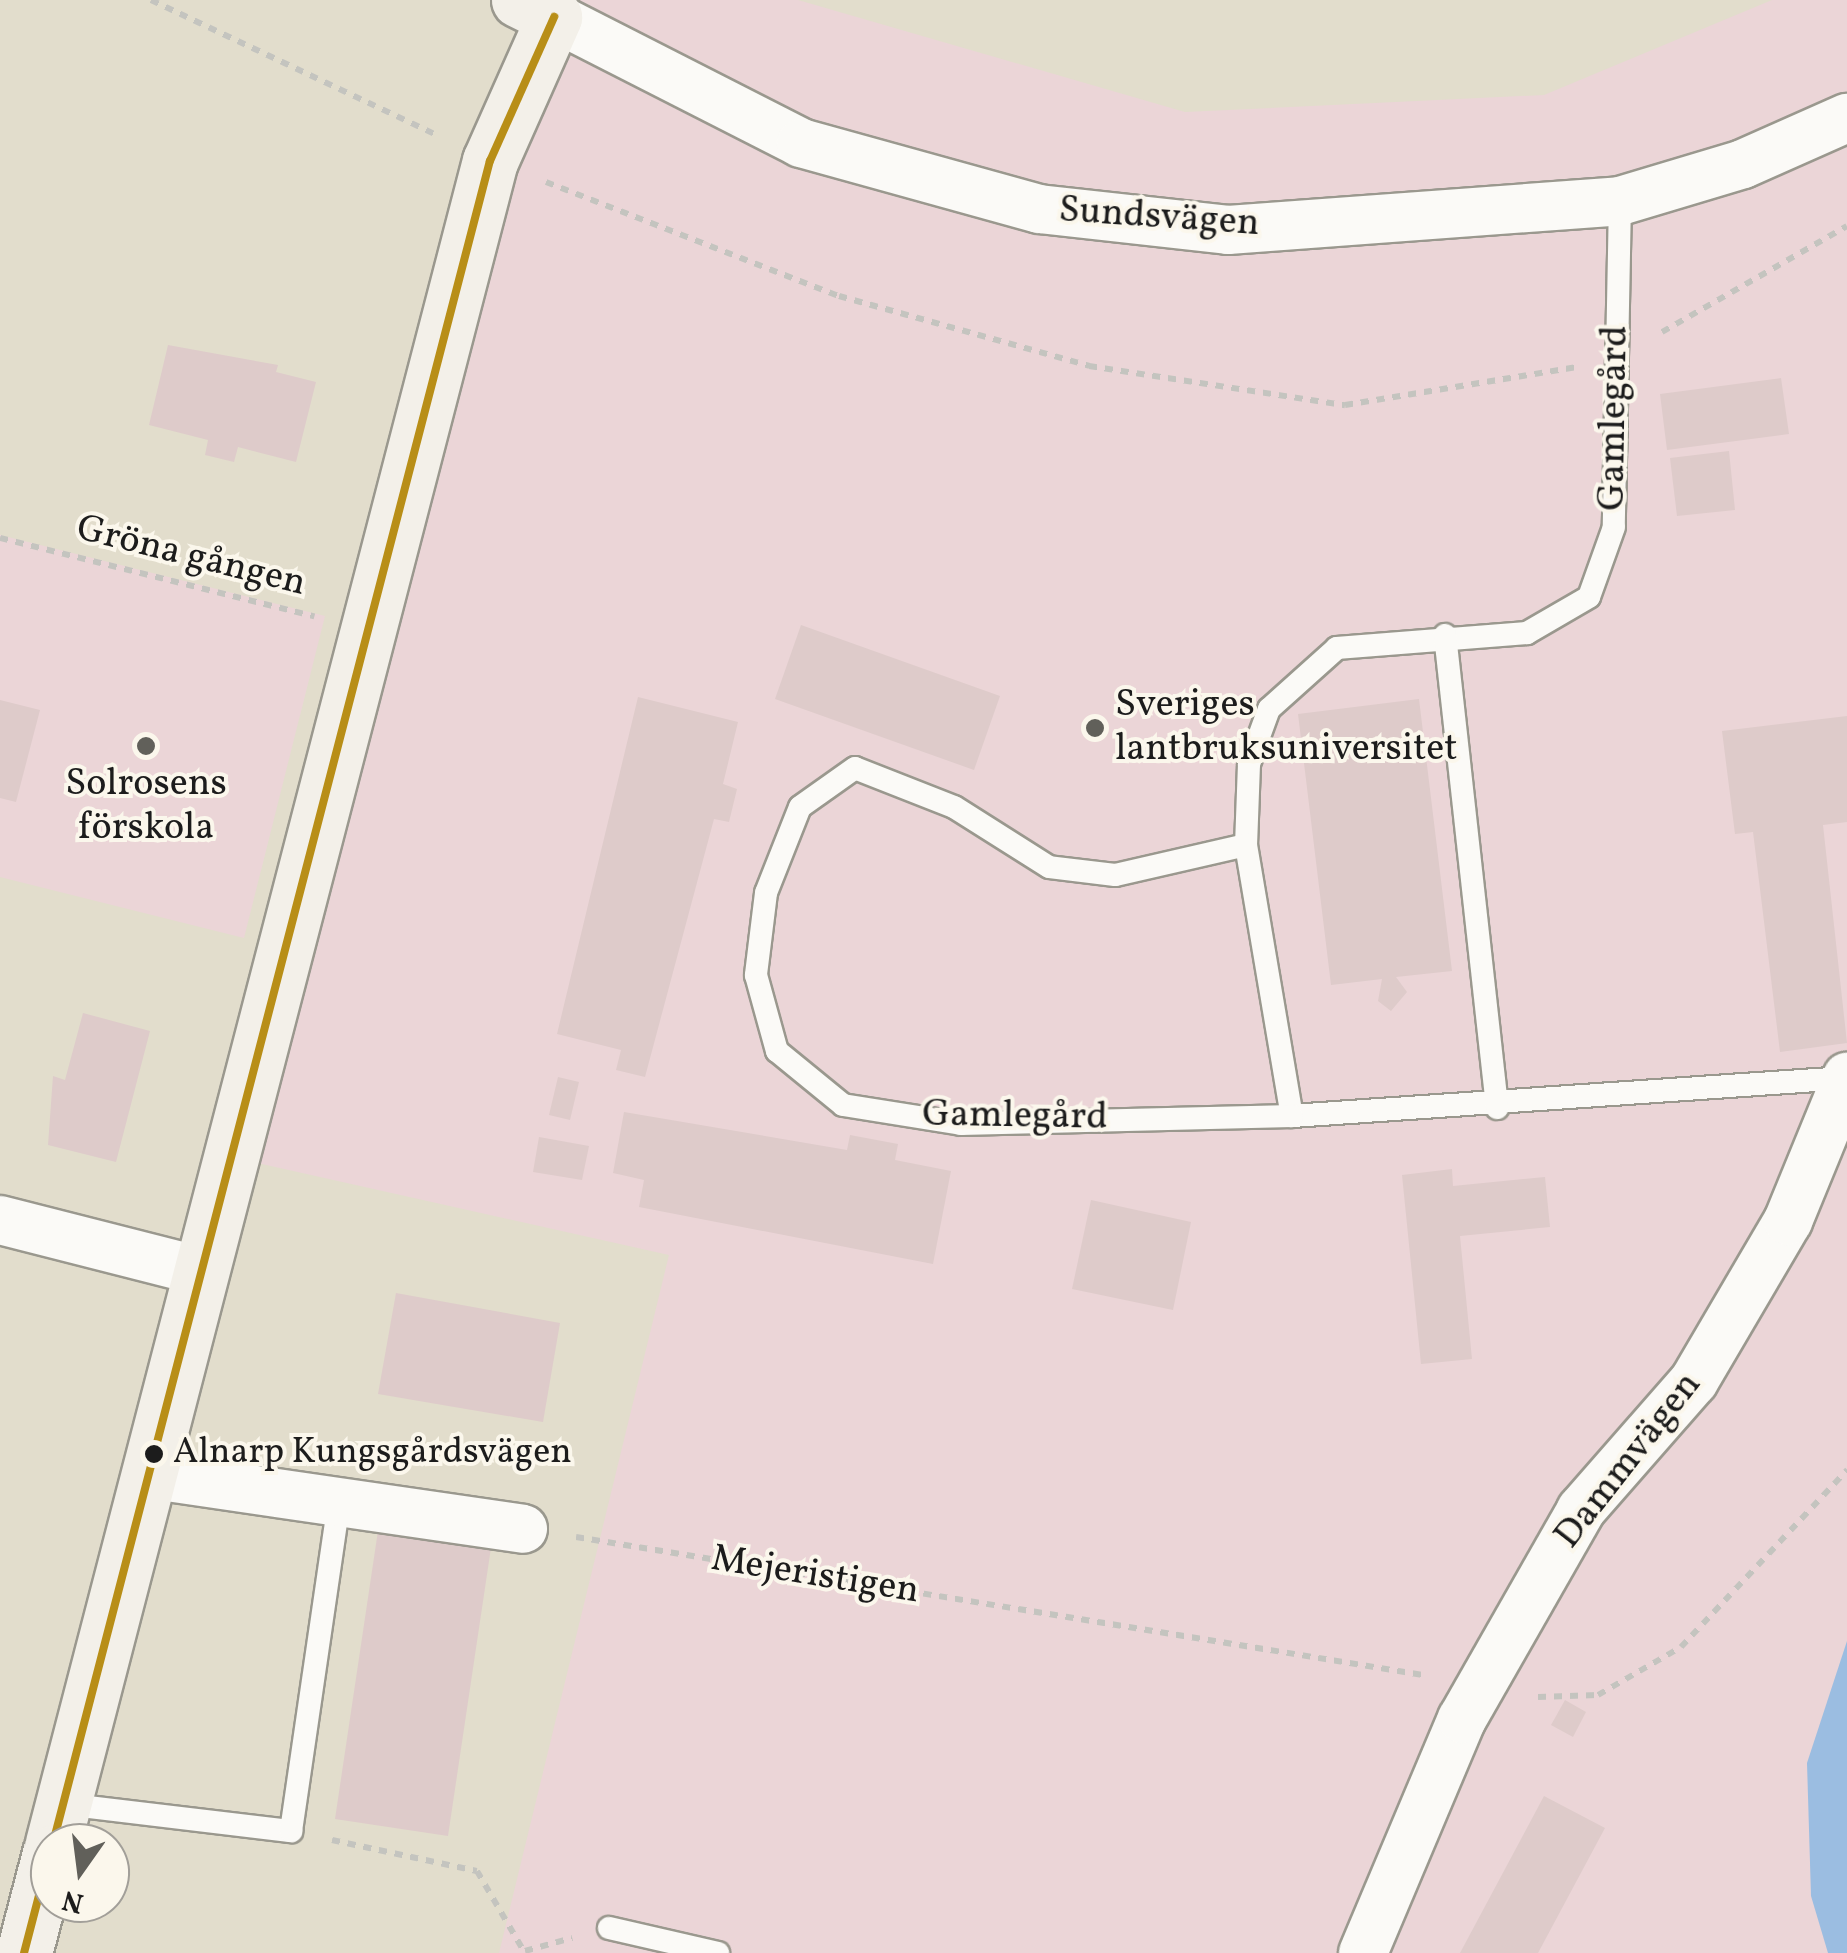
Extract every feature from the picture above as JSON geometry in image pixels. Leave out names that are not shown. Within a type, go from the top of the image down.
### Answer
[{"type":"street","points":[[58,1823],[490,161],[537,9]]},
{"type":"street","name":"Sundsvägen","points":[[537,9],[801,143],[1039,210],[1228,230],[1620,201],[1743,164],[1847,118]]},
{"type":"street","name":"Dammvägen","points":[[1364,1953],[1482,1684],[1581,1510],[1694,1381],[1788,1220],[1846,1078]]},
{"type":"street","points":[[0,1220],[200,1271]]},
{"type":"street","points":[[148,1474],[523,1528]]},
{"type":"street","points":[[24,1953],[32,1923]]},
{"type":"lane","name":"Gamlegård","points":[[1292,1116],[1246,845],[1250,764],[1269,710],[1337,648],[1446,635],[1526,633],[1589,597],[1614,527],[1620,201]]},
{"type":"lane","points":[[1446,635],[1497,1108]]},
{"type":"lane","name":"Gamlegård","points":[[1246,845],[1115,874],[1049,866],[954,807],[855,768],[800,806],[766,892],[756,975],[777,1050],[843,1105],[961,1124],[1497,1108],[1846,1078]]},
{"type":"lane","points":[[130,1833],[291,1832],[338,1502]]},
{"type":"lane","points":[[610,1928],[718,1953]]},
{"type":"path","points":[[151,0],[490,161],[839,296],[1089,366],[1345,405],[1616,358],[1847,226]]},
{"type":"path","name":"Gröna gången","points":[[0,538],[368,630]]},
{"type":"path","name":"Mejeristigen","points":[[523,1528],[1482,1684],[1533,1698],[1598,1695],[1681,1647],[1847,1470]]},
{"type":"path","points":[[291,1832],[477,1871],[525,1953]]},
{"type":"shaded area","name":"Sveriges lantbruksuniversitet","points":[[569,0],[798,0],[1185,112],[1544,95],[1772,0],[1847,0],[1847,1953],[499,1953],[669,1255],[231,1157],[490,161]]},
{"type":"shaded area","name":"Solrosens förskola","points":[[0,535],[325,616],[244,938],[0,877]]},
{"type":"water","points":[[1847,1641],[1847,1953],[1828,1953],[1811,1896],[1807,1763]]},
{"type":"building","points":[[168,345],[278,365],[276,372],[316,382],[296,462],[238,447],[234,462],[205,455],[208,440],[149,425]]},
{"type":"building","points":[[1781,378],[1789,434],[1667,450],[1660,394]]},
{"type":"building","points":[[1729,451],[1735,510],[1677,516],[1670,458]]},
{"type":"building","points":[[801,625],[1000,696],[974,770],[775,699]]},
{"type":"building","points":[[638,697],[738,722],[723,784],[737,789],[729,822],[714,819],[645,1077],[616,1070],[621,1050],[557,1034]]},
{"type":"building","points":[[1419,699],[1452,971],[1396,977],[1407,992],[1391,1011],[1378,1001],[1382,979],[1331,985],[1298,714]]},
{"type":"building","points":[[0,700],[40,710],[16,802],[0,798]]},
{"type":"building","points":[[1847,716],[1847,822],[1823,825],[1847,1043],[1780,1052],[1753,832],[1735,834],[1722,731]]},
{"type":"building","points":[[83,1013],[150,1031],[116,1162],[48,1145],[53,1076],[65,1080]]},
{"type":"building","points":[[558,1077],[579,1082],[570,1120],[549,1115]]},
{"type":"building","points":[[624,1112],[847,1150],[850,1135],[898,1144],[895,1160],[951,1171],[933,1264],[639,1207],[644,1180],[613,1173]]},
{"type":"building","points":[[539,1137],[589,1146],[582,1180],[533,1172]]},
{"type":"building","points":[[1452,1169],[1453,1186],[1545,1177],[1550,1227],[1460,1236],[1472,1359],[1421,1364],[1402,1175]]},
{"type":"building","points":[[1091,1200],[1191,1222],[1173,1310],[1072,1289]]},
{"type":"building","points":[[396,1293],[560,1323],[543,1422],[378,1394]]},
{"type":"building","points":[[379,1524],[492,1541],[448,1836],[335,1819]]},
{"type":"building","points":[[1565,1700],[1586,1712],[1573,1737],[1551,1725]]},
{"type":"building","points":[[1544,1796],[1605,1828],[1538,1953],[1460,1953]]},
{"type":"transit line","points":[[58,1823],[490,161],[554,17]]},
{"type":"transit line","points":[[24,1953],[32,1923]]},
{"type":"place","name":"Sveriges lantbruksuniversitet","points":[[1095,728]]},
{"type":"place","name":"Solrosens förskola","points":[[146,746]]},
{"type":"place","name":"Alnarp Kungsgårdsvägen","points":[[154,1454]]}]
